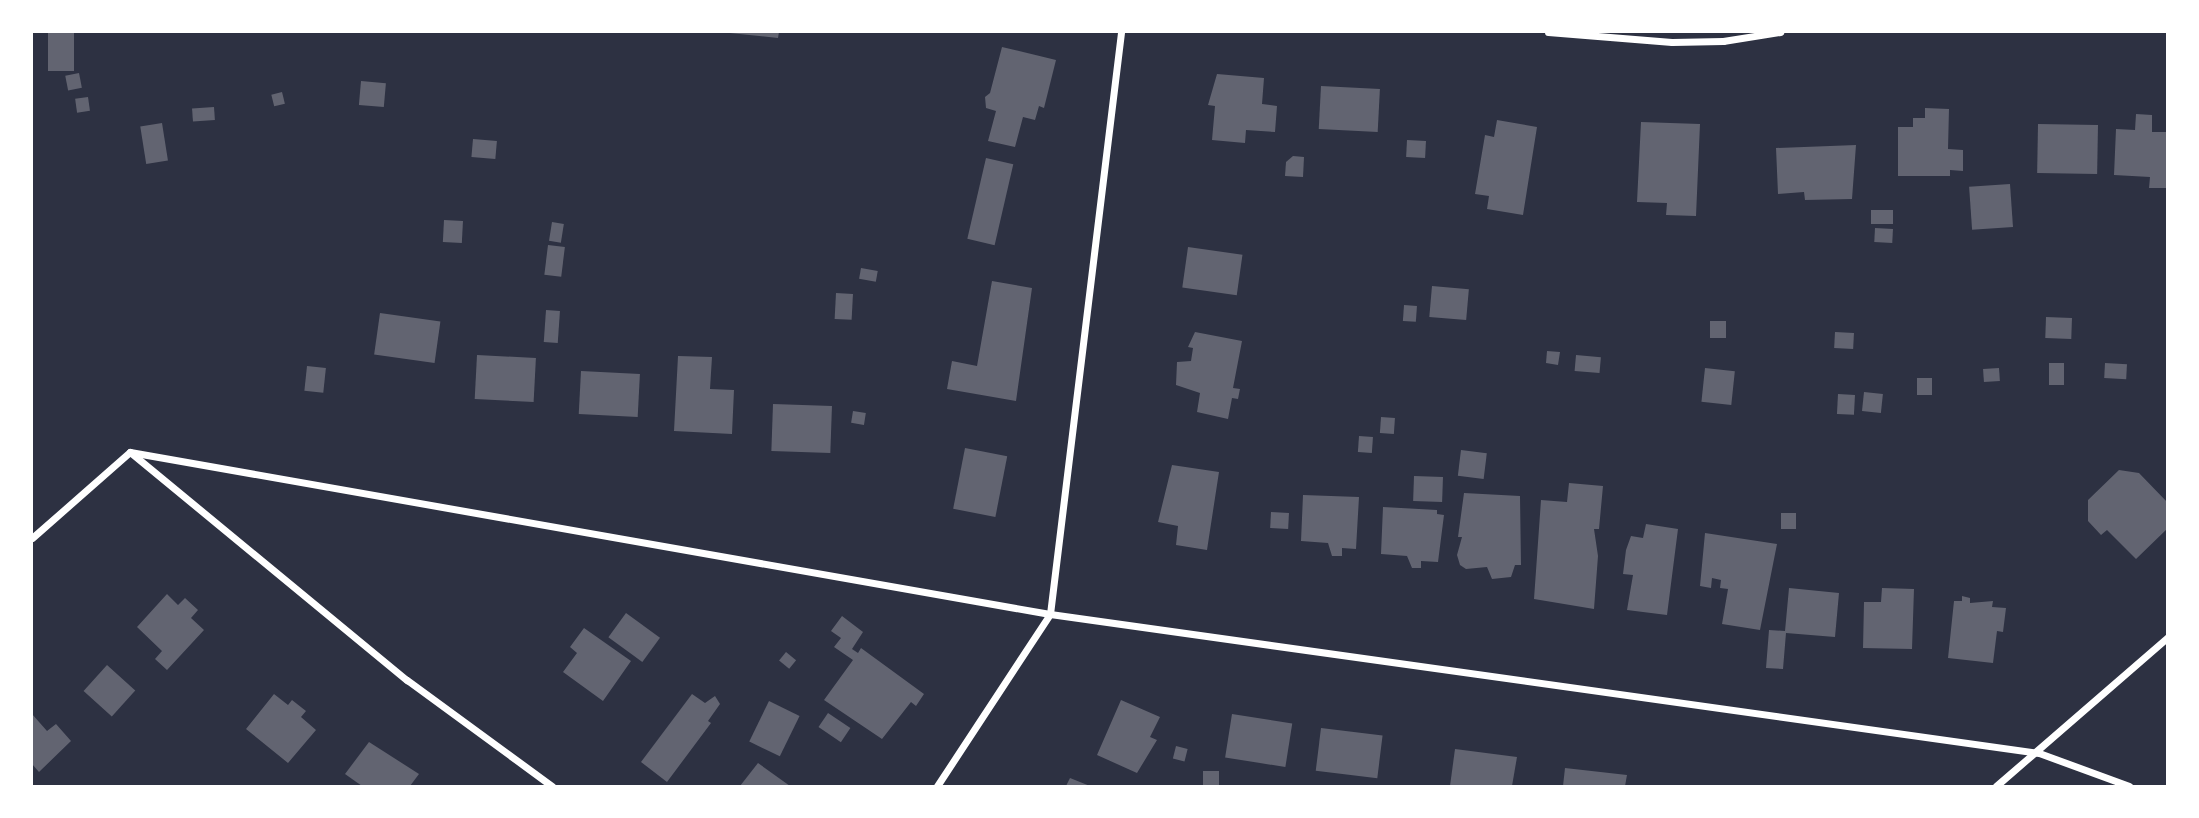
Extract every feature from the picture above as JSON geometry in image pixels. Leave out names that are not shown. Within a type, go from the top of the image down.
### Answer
[{"type":"street","points":[[937,786],[1050,614],[1121,32]]},
{"type":"street","points":[[1548,32],[1672,43],[1723,41],[1780,32]]},
{"type":"street","points":[[130,452],[1050,614],[2039,753],[2129,786]]},
{"type":"street","points":[[32,538],[130,452]]},
{"type":"street","points":[[130,452],[407,680],[552,786]]},
{"type":"street","points":[[1996,786],[2039,753],[2168,637]]},
{"type":"building","points":[[48,32],[74,32],[74,71],[48,71]]},
{"type":"building","points":[[720,32],[779,32],[778,38]]},
{"type":"building","points":[[1002,47],[1056,60],[1044,108],[1039,106],[1035,120],[1023,117],[1015,147],[988,141],[996,111],[986,108],[985,97],[990,93]]},
{"type":"building","points":[[79,73],[82,88],[68,90],[65,76]]},
{"type":"building","points":[[1217,74],[1264,78],[1262,104],[1277,106],[1275,132],[1246,130],[1245,143],[1212,140],[1215,106],[1208,105]]},
{"type":"building","points":[[361,81],[386,83],[384,107],[359,105]]},
{"type":"building","points":[[1321,86],[1380,89],[1378,132],[1319,129]]},
{"type":"building","points":[[282,92],[285,104],[274,106],[271,95]]},
{"type":"building","points":[[88,97],[90,111],[77,113],[75,99]]},
{"type":"building","points":[[214,107],[215,120],[193,122],[192,109]]},
{"type":"building","points":[[1925,108],[1949,109],[1948,149],[1963,150],[1963,171],[1950,170],[1950,176],[1898,176],[1898,127],[1913,127],[1913,118],[1925,118]]},
{"type":"building","points":[[2136,114],[2152,115],[2152,132],[2168,132],[2168,188],[2149,188],[2150,177],[2114,175],[2116,129],[2135,130]]},
{"type":"building","points":[[1497,120],[1537,127],[1523,215],[1487,209],[1489,196],[1475,194],[1485,135],[1494,137]]},
{"type":"building","points":[[1641,122],[1700,124],[1696,216],[1666,215],[1667,203],[1637,202]]},
{"type":"building","points":[[162,123],[168,161],[146,164],[140,126]]},
{"type":"building","points":[[2038,124],[2098,125],[2097,174],[2037,173]]},
{"type":"building","points":[[473,139],[497,141],[495,159],[471,157]]},
{"type":"building","points":[[1407,140],[1426,141],[1425,158],[1406,157]]},
{"type":"building","points":[[1856,145],[1852,199],[1805,200],[1804,192],[1778,194],[1776,148]]},
{"type":"building","points":[[1293,156],[1304,157],[1303,177],[1285,176],[1286,162]]},
{"type":"building","points":[[986,158],[1013,164],[995,245],[967,239]]},
{"type":"building","points":[[2010,184],[2013,227],[1972,230],[1969,187]]},
{"type":"building","points":[[1871,210],[1893,210],[1893,224],[1871,224]]},
{"type":"building","points":[[444,220],[463,221],[462,243],[443,242]]},
{"type":"building","points":[[552,222],[564,224],[561,243],[549,241]]},
{"type":"building","points":[[1875,228],[1893,229],[1892,243],[1874,242]]},
{"type":"building","points":[[548,245],[565,247],[561,277],[544,275]]},
{"type":"building","points":[[1188,247],[1242,255],[1237,295],[1182,288]]},
{"type":"building","points":[[861,268],[878,271],[876,282],[859,279]]},
{"type":"building","points":[[992,281],[1032,288],[1016,401],[947,389],[952,361],[977,366]]},
{"type":"building","points":[[1432,286],[1469,289],[1466,320],[1429,317]]},
{"type":"building","points":[[836,293],[853,294],[852,320],[835,319]]},
{"type":"building","points":[[1404,305],[1417,306],[1416,322],[1403,321]]},
{"type":"building","points":[[546,310],[560,311],[558,343],[544,342]]},
{"type":"building","points":[[380,313],[440,321],[435,363],[374,355]]},
{"type":"building","points":[[2046,317],[2072,318],[2071,339],[2045,338]]},
{"type":"building","points":[[1710,321],[1726,321],[1726,338],[1710,338]]},
{"type":"building","points":[[1195,332],[1242,341],[1233,388],[1240,389],[1238,399],[1232,398],[1228,419],[1197,412],[1200,393],[1176,385],[1177,362],[1191,361],[1193,348],[1188,347]]},
{"type":"building","points":[[1835,332],[1854,333],[1853,349],[1834,348]]},
{"type":"building","points":[[1547,351],[1560,352],[1558,365],[1546,363]]},
{"type":"building","points":[[477,355],[536,358],[534,402],[475,399]]},
{"type":"building","points":[[1576,355],[1601,357],[1600,373],[1575,371]]},
{"type":"building","points":[[678,356],[712,357],[710,389],[734,390],[732,434],[674,431]]},
{"type":"building","points":[[2049,363],[2064,363],[2064,385],[2049,385]]},
{"type":"building","points":[[2105,363],[2127,364],[2126,379],[2104,378]]},
{"type":"building","points":[[307,366],[326,368],[323,393],[304,391]]},
{"type":"building","points":[[1705,368],[1735,371],[1731,405],[1701,402]]},
{"type":"building","points":[[1999,368],[2000,381],[1984,382],[1983,369]]},
{"type":"building","points":[[581,371],[640,374],[638,417],[579,414]]},
{"type":"building","points":[[1917,378],[1932,378],[1932,395],[1917,395]]},
{"type":"building","points":[[1864,392],[1883,394],[1881,413],[1862,411]]},
{"type":"building","points":[[1838,394],[1855,395],[1854,415],[1837,414]]},
{"type":"building","points":[[773,404],[832,406],[830,453],[771,451]]},
{"type":"building","points":[[853,411],[866,413],[864,425],[851,423]]},
{"type":"building","points":[[1381,417],[1395,418],[1394,434],[1380,433]]},
{"type":"building","points":[[1359,436],[1373,437],[1372,453],[1358,452]]},
{"type":"building","points":[[965,448],[1007,456],[995,517],[953,509]]},
{"type":"building","points":[[1461,450],[1487,453],[1484,479],[1458,476]]},
{"type":"building","points":[[1172,465],[1219,472],[1207,550],[1176,545],[1178,526],[1158,522]]},
{"type":"building","points":[[2119,470],[2139,473],[2168,503],[2168,528],[2136,559],[2107,530],[2101,535],[2088,521],[2088,500]]},
{"type":"building","points":[[1414,476],[1443,477],[1442,502],[1413,501]]},
{"type":"building","points":[[1569,483],[1603,486],[1599,529],[1594,529],[1598,556],[1594,609],[1534,599],[1541,500],[1567,502]]},
{"type":"building","points":[[1464,493],[1520,496],[1521,565],[1515,565],[1511,577],[1492,579],[1487,567],[1466,569],[1460,565],[1457,555],[1462,537],[1458,537]]},
{"type":"building","points":[[1303,495],[1359,497],[1356,549],[1342,548],[1342,556],[1332,556],[1328,543],[1301,541]]},
{"type":"building","points":[[1383,507],[1437,510],[1437,514],[1444,515],[1438,562],[1421,561],[1421,568],[1412,568],[1407,556],[1381,554]]},
{"type":"building","points":[[1271,512],[1289,513],[1288,529],[1270,528]]},
{"type":"building","points":[[1781,513],[1796,513],[1796,529],[1781,529]]},
{"type":"building","points":[[1646,524],[1678,529],[1667,615],[1627,610],[1633,575],[1623,574],[1626,550],[1631,536],[1643,538]]},
{"type":"building","points":[[1705,533],[1777,544],[1760,630],[1722,624],[1728,589],[1720,588],[1721,580],[1712,578],[1711,588],[1700,586]]},
{"type":"building","points":[[1789,588],[1839,593],[1835,637],[1786,633],[1783,669],[1766,668],[1769,630],[1785,631]]},
{"type":"building","points":[[1882,588],[1914,589],[1912,649],[1863,648],[1864,602],[1881,602]]},
{"type":"building","points":[[167,594],[178,605],[185,598],[198,610],[191,618],[204,630],[167,670],[155,659],[162,651],[137,627]]},
{"type":"building","points":[[1962,596],[1970,598],[1970,603],[1993,601],[1992,607],[2006,608],[2003,632],[1997,631],[1993,663],[1948,658],[1954,601],[1962,601]]},
{"type":"building","points":[[626,613],[660,638],[642,662],[608,637]]},
{"type":"building","points":[[842,616],[863,632],[852,649],[858,653],[861,648],[924,694],[916,706],[911,702],[882,739],[824,700],[853,660],[834,647],[841,638],[831,631]]},
{"type":"building","points":[[584,628],[631,661],[603,701],[563,672],[577,653],[570,647]]},
{"type":"building","points":[[786,652],[796,660],[789,669],[779,661]]},
{"type":"building","points":[[107,665],[135,690],[112,716],[84,691]]},
{"type":"building","points":[[274,694],[288,705],[292,700],[306,711],[301,717],[316,730],[288,763],[246,729]]},
{"type":"building","points":[[692,694],[705,703],[715,696],[720,704],[708,721],[711,723],[667,782],[641,762]]},
{"type":"building","points":[[1121,700],[1160,717],[1150,737],[1157,740],[1137,773],[1097,755]]},
{"type":"building","points":[[769,701],[800,716],[780,756],[749,741]]},
{"type":"building","points":[[828,713],[850,728],[841,742],[818,727]]},
{"type":"building","points":[[32,714],[47,731],[56,724],[71,741],[39,772],[32,764]]},
{"type":"building","points":[[1232,714],[1292,724],[1285,767],[1225,757]]},
{"type":"building","points":[[1321,728],[1383,736],[1377,778],[1316,771]]},
{"type":"building","points":[[369,742],[419,774],[410,786],[362,786],[345,774]]},
{"type":"building","points":[[1176,746],[1188,749],[1184,762],[1173,759]]},
{"type":"building","points":[[1455,749],[1517,757],[1512,786],[1450,786]]},
{"type":"building","points":[[758,763],[790,786],[740,786]]},
{"type":"building","points":[[1565,768],[1627,775],[1625,786],[1563,786]]},
{"type":"building","points":[[1203,771],[1219,771],[1219,786],[1203,786]]},
{"type":"building","points":[[1070,778],[1090,786],[1066,786]]}]
